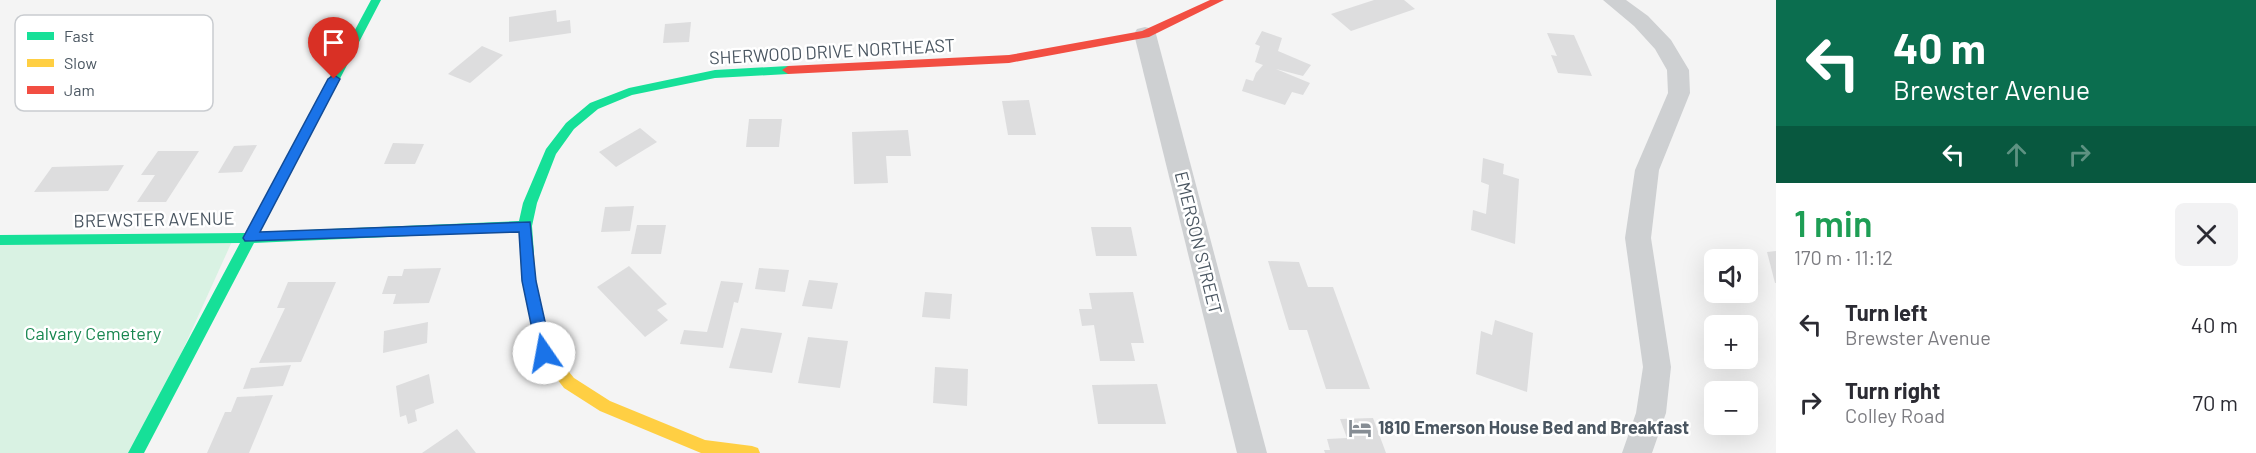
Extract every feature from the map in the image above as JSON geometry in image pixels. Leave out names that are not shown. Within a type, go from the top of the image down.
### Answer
[{"type":"street","points":[[136,453],[376,0]]},
{"type":"street","name":"SHERWOOD DRIVE NORTHEAST","points":[[752,453],[703,450],[605,406],[569,383],[544,353],[529,281],[525,226],[538,177],[550,152],[570,126],[594,106],[629,92],[716,74],[1009,59],[1145,34],[1219,0]]},
{"type":"street","points":[[1613,0],[1641,21],[1663,45],[1678,70],[1678,93],[1647,170],[1638,237],[1657,368],[1651,413],[1637,453]]},
{"type":"street","name":"EMERSON STREET","points":[[1145,34],[1252,453]]},
{"type":"street","name":"BREWSTER AVENUE","points":[[0,240],[250,238],[525,226]]},
{"type":"green space","name":"Calvary Cemetery","points":[[234,237],[136,453],[0,453],[0,240]]},
{"type":"building","points":[[1374,0],[1404,0],[1415,9],[1351,31],[1331,14]]},
{"type":"building","points":[[556,10],[557,22],[570,20],[571,33],[509,42],[509,17]]},
{"type":"building","points":[[691,22],[689,42],[663,43],[665,24]]},
{"type":"building","points":[[1262,31],[1282,38],[1278,51],[1311,65],[1303,76],[1276,69],[1310,83],[1303,95],[1292,92],[1285,105],[1242,91],[1246,79],[1253,81],[1263,65],[1255,62],[1260,46],[1255,44]]},
{"type":"building","points":[[1547,33],[1574,35],[1592,76],[1558,73],[1551,55],[1557,56]]},
{"type":"building","points":[[482,46],[503,55],[470,83],[448,74]]},
{"type":"building","points":[[1029,100],[1036,135],[1008,135],[1002,101]]},
{"type":"building","points":[[749,119],[782,119],[779,147],[746,147]]},
{"type":"building","points":[[640,128],[657,142],[616,167],[599,152]]},
{"type":"building","points":[[908,130],[911,156],[886,156],[888,183],[854,184],[852,132]]},
{"type":"building","points":[[393,143],[424,144],[415,164],[384,164]]},
{"type":"building","points":[[257,145],[242,172],[218,173],[234,146]]},
{"type":"building","points":[[158,151],[199,151],[166,202],[137,202],[155,175],[141,175]]},
{"type":"building","points":[[1483,158],[1504,164],[1503,174],[1519,179],[1515,244],[1471,230],[1473,210],[1486,214],[1489,185],[1481,182]]},
{"type":"building","points":[[124,165],[108,191],[34,192],[52,167]]},
{"type":"building","points":[[634,206],[630,231],[601,232],[605,207]]},
{"type":"building","points":[[637,225],[666,225],[661,254],[631,254]]},
{"type":"building","points":[[1091,227],[1131,227],[1137,256],[1096,256]]},
{"type":"building","points":[[1776,251],[1776,283],[1775,283],[1767,252]]},
{"type":"building","points":[[1268,261],[1299,262],[1308,287],[1333,287],[1370,389],[1326,389],[1307,330],[1289,330]]},
{"type":"building","points":[[629,266],[667,304],[657,310],[668,320],[645,337],[597,287]]},
{"type":"building","points":[[441,268],[429,303],[393,304],[396,294],[382,294],[388,276],[402,276],[404,269]]},
{"type":"building","points":[[759,268],[789,270],[785,292],[755,289]]},
{"type":"building","points":[[809,280],[838,283],[832,309],[802,306]]},
{"type":"building","points":[[721,281],[743,283],[738,303],[734,302],[723,348],[680,344],[684,330],[707,332]]},
{"type":"building","points":[[288,282],[336,282],[301,362],[259,363],[285,308],[277,308]]},
{"type":"building","points":[[925,292],[952,294],[950,319],[922,317]]},
{"type":"building","points":[[1133,292],[1144,343],[1131,343],[1135,361],[1100,361],[1094,325],[1082,326],[1079,309],[1092,309],[1089,293]]},
{"type":"building","points":[[1495,320],[1533,333],[1527,392],[1476,374],[1481,331],[1492,335]]},
{"type":"building","points":[[428,322],[427,343],[383,353],[384,331]]},
{"type":"building","points":[[741,328],[782,333],[772,373],[729,368]]},
{"type":"building","points":[[808,337],[848,341],[840,388],[798,383]]},
{"type":"building","points":[[291,365],[283,386],[243,389],[251,368]]},
{"type":"building","points":[[935,367],[968,369],[967,406],[933,403]]},
{"type":"building","points":[[429,374],[434,403],[415,410],[417,421],[408,424],[406,415],[400,417],[396,386]]},
{"type":"building","points":[[1157,384],[1166,424],[1098,424],[1092,385]]},
{"type":"building","points":[[273,395],[249,453],[207,453],[225,412],[231,412],[237,397]]},
{"type":"building","name":"1810 Emerson House Bed and Breakfast","points":[[1373,418],[1386,453],[1325,453],[1324,450],[1330,450],[1327,439],[1347,438],[1340,419]]},
{"type":"building","points":[[457,429],[476,453],[422,453]]},
{"type":"traffic: fast","points":[[136,453],[376,0]]},
{"type":"traffic: fast","points":[[527,254],[525,226],[530,203],[550,152],[570,126],[594,106],[629,92],[715,74],[788,70]]},
{"type":"traffic: fast","points":[[0,240],[250,238],[525,226]]},
{"type":"traffic: slow","points":[[527,254],[529,281],[544,353],[569,383],[605,406],[704,447],[752,453]]},
{"type":"traffic: jam","points":[[788,70],[1009,59],[1145,34],[1219,0]]},
{"type":"place","name":"1810 Emerson House Bed and Breakfast","points":[[1360,428]]},
{"type":"route","points":[[334,79],[250,238],[525,226],[529,281],[544,353]]}]
